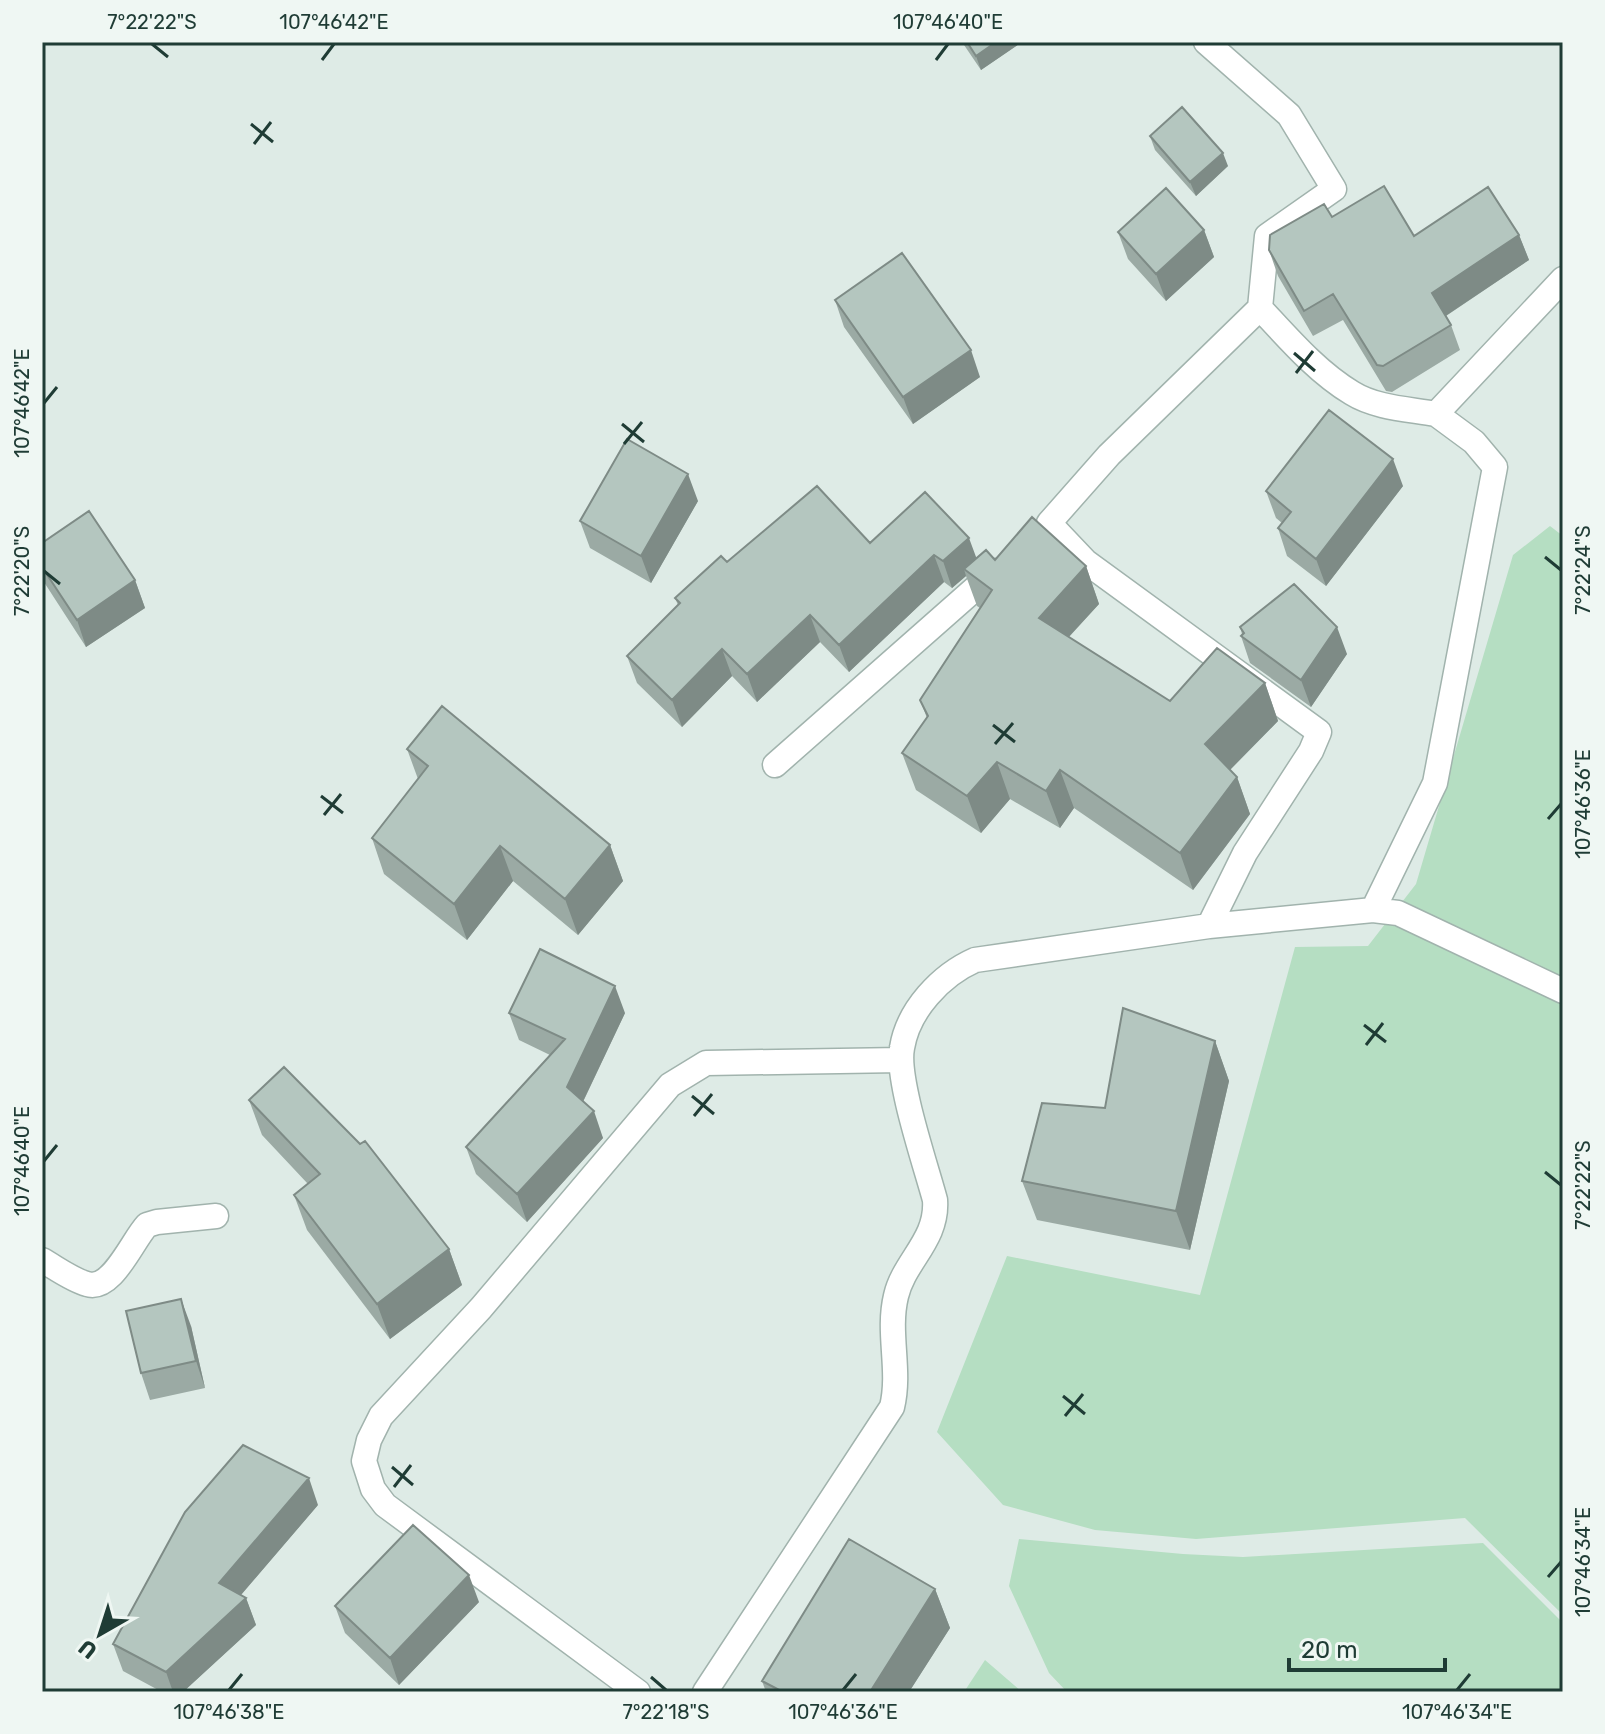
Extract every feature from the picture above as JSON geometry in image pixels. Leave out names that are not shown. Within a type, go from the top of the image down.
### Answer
[{"type":"street","points":[[1206,42],[1289,115],[1334,189],[1267,236],[1260,308],[1109,455],[1044,528],[1319,732],[1311,751],[1245,853],[1209,926]]},
{"type":"street","points":[[1436,414],[1563,279]]},
{"type":"street","points":[[1260,308],[1324,371],[1353,394],[1383,405],[1436,414],[1474,442],[1495,467],[1435,783],[1373,910]]},
{"type":"street","points":[[775,765],[1014,555]]},
{"type":"street","points":[[705,1692],[892,1407],[896,1388],[892,1317],[897,1292],[934,1226],[936,1212],[901,1060],[908,1027],[925,998],[957,968],[975,960],[1209,926],[1373,910],[1398,913],[1556,989]]},
{"type":"street","points":[[638,1692],[385,1505],[368,1477],[364,1461],[369,1440],[381,1416],[481,1308],[670,1085],[706,1063],[901,1060]]},
{"type":"street","points":[[42,1260],[86,1284],[96,1286],[111,1277],[147,1225],[216,1216]]},
{"type":"green space","points":[[1550,526],[1563,536],[1563,1615],[1465,1518],[1196,1539],[1095,1530],[1003,1505],[937,1432],[1007,1256],[1200,1295],[1295,947],[1368,946],[1416,884],[1513,555]]},
{"type":"green space","points":[[1019,1539],[1243,1557],[1483,1543],[1563,1623],[1563,1692],[1067,1692],[1049,1673],[1009,1586]]},
{"type":"green space","points":[[985,1660],[1022,1692],[964,1692]]},
{"type":"building","points":[[967,42],[996,42],[976,56]]},
{"type":"building","points":[[1182,107],[1223,153],[1190,182],[1150,136]]},
{"type":"building","points":[[1384,186],[1414,236],[1488,187],[1519,235],[1432,293],[1451,325],[1383,366],[1377,365],[1333,294],[1304,311],[1269,250],[1270,235],[1324,204],[1332,217]]},
{"type":"building","points":[[1166,188],[1204,230],[1156,274],[1118,232]]},
{"type":"building","points":[[902,253],[971,350],[903,397],[835,300]]},
{"type":"building","points":[[1329,410],[1393,459],[1316,559],[1278,528],[1291,512],[1266,491]]},
{"type":"building","points":[[627,439],[688,474],[641,556],[580,521]]},
{"type":"building","points":[[817,486],[870,543],[925,492],[969,538],[943,561],[934,555],[839,645],[810,615],[747,674],[722,649],[672,700],[627,656],[680,603],[675,598],[721,556],[727,562]]},
{"type":"building","points":[[89,511],[135,580],[77,620],[42,567],[42,543]]},
{"type":"building","points":[[1032,517],[1086,566],[1039,618],[1170,701],[1217,648],[1265,683],[1205,744],[1237,777],[1180,853],[1060,770],[1046,791],[997,762],[967,796],[902,753],[928,716],[920,700],[992,590],[964,569],[986,550],[995,560]]},
{"type":"building","points":[[1294,584],[1337,627],[1301,680],[1241,636],[1244,633],[1240,627]]},
{"type":"building","points":[[442,706],[610,845],[565,899],[500,846],[454,904],[372,838],[428,766],[407,749]]},
{"type":"building","points":[[540,949],[615,986],[567,1087],[594,1111],[517,1194],[466,1147],[565,1039],[509,1013]]},
{"type":"building","points":[[1123,1008],[1215,1041],[1176,1211],[1022,1181],[1042,1103],[1105,1108]]},
{"type":"building","points":[[284,1067],[360,1144],[365,1141],[449,1249],[377,1304],[294,1195],[320,1174],[249,1100]]},
{"type":"building","points":[[181,1299],[196,1361],[141,1373],[126,1311]]},
{"type":"building","points":[[243,1445],[309,1478],[219,1583],[246,1598],[166,1672],[113,1644],[185,1512]]},
{"type":"building","points":[[413,1525],[469,1575],[390,1658],[335,1606]]},
{"type":"building","points":[[849,1539],[935,1589],[870,1692],[783,1692],[762,1681]]}]
